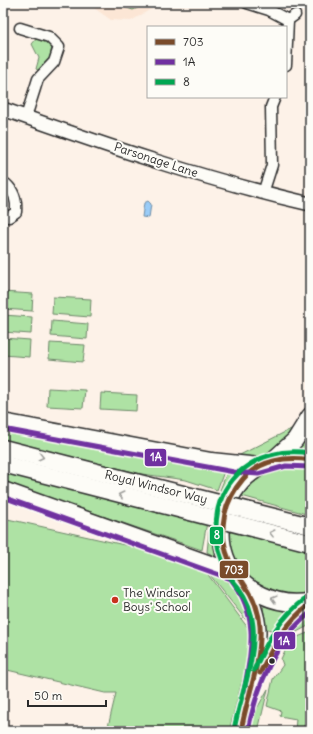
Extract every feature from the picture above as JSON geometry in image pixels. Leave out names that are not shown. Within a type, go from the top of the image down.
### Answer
[{"type":"main road","points":[[310,416],[295,440],[265,464],[248,475],[236,486],[227,502],[223,517],[222,542],[229,561],[239,577],[259,594],[279,601],[297,603],[310,601]]},
{"type":"main road","points":[[3,422],[211,461],[265,464],[288,458],[310,460]]},
{"type":"main road","name":"Royal Windsor Way","points":[[3,448],[310,526]]},
{"type":"main road","name":"Royal Windsor Way","points":[[3,464],[310,543]]},
{"type":"main road","points":[[3,490],[239,577]]},
{"type":"street","points":[[247,3],[291,18],[287,52]]},
{"type":"street","points":[[20,28],[50,37],[59,47],[54,62],[38,79],[26,117]]},
{"type":"street","points":[[263,193],[272,165],[271,107],[275,98]]},
{"type":"street","name":"Parsonage Lane","points":[[3,109],[263,193],[310,204]]},
{"type":"street","points":[[3,184],[6,184],[12,190],[17,203],[16,212],[9,217],[3,216]]},
{"type":"street","points":[[239,577],[255,605],[260,629],[251,692],[241,731]]},
{"type":"street","points":[[251,692],[284,627],[297,613],[310,604]]},
{"type":"shaded area","points":[[87,3],[161,3],[131,21],[111,20]]},
{"type":"green space","points":[[113,3],[148,3],[133,10]]},
{"type":"green space","points":[[38,37],[46,40],[52,46],[50,57],[38,70],[36,69],[39,58],[32,44]]},
{"type":"green space","points":[[3,292],[33,294],[32,311],[3,309]]},
{"type":"green space","points":[[53,297],[91,299],[90,317],[52,314]]},
{"type":"green space","points":[[3,315],[32,317],[31,334],[3,332]]},
{"type":"green space","points":[[52,321],[88,324],[87,339],[51,336]]},
{"type":"green space","points":[[3,338],[30,340],[29,357],[3,355]]},
{"type":"green space","points":[[50,343],[85,345],[83,362],[49,359]]},
{"type":"green space","points":[[48,388],[85,390],[83,408],[47,406]]},
{"type":"green space","points":[[101,393],[137,395],[136,411],[100,409]]},
{"type":"green space","points":[[293,428],[296,430],[275,448],[251,459],[232,459]]},
{"type":"green space","points":[[3,430],[225,469],[217,490],[186,480],[142,474],[3,440]]},
{"type":"green space","points":[[310,430],[310,450],[298,449],[298,446]]},
{"type":"green space","points":[[272,467],[310,467],[310,515],[238,495]]},
{"type":"green space","points":[[228,470],[234,470],[235,475],[223,491],[220,490]]},
{"type":"green space","points":[[3,471],[207,522],[202,550],[3,482]]},
{"type":"green space","name":"The Windsor Boys' School","points":[[3,518],[147,550],[203,568],[251,632],[252,643],[229,731],[107,731],[116,693],[105,693],[3,669]]},
{"type":"green space","points":[[210,523],[213,524],[212,532],[216,554],[214,556],[207,552]]},
{"type":"green space","points":[[228,527],[310,548],[310,593],[286,594],[263,587],[252,581],[243,573],[231,552]]},
{"type":"green space","points":[[206,570],[221,576],[236,589],[252,616],[253,629]]},
{"type":"green space","points":[[264,606],[288,611],[276,632],[265,628]]},
{"type":"green space","points":[[310,613],[310,625],[291,635],[288,633]]},
{"type":"green space","points":[[310,632],[310,720],[309,724],[305,724],[301,731],[295,731],[296,719],[280,716],[281,711],[267,706],[273,679],[283,665],[281,659],[290,640]]},
{"type":"green space","points":[[268,689],[258,731],[254,731],[251,726],[255,712]]},
{"type":"water","points":[[148,201],[151,204],[149,218],[142,217],[144,203]]},
{"type":"transit line","name":"1A","points":[[3,429],[234,472],[258,474],[286,466],[309,467]]},
{"type":"transit line","name":"8","points":[[234,730],[250,665],[253,626],[250,610],[246,600],[229,575],[219,548],[216,534],[216,520],[219,506],[231,481],[242,470],[258,460],[283,452],[310,453]]},
{"type":"transit line","name":"703","points":[[241,731],[259,653],[260,626],[257,609],[253,599],[235,572],[225,548],[223,536],[225,513],[235,490],[243,479],[257,467],[283,459],[310,460]]},
{"type":"transit line","name":"1A","points":[[3,497],[231,579],[240,593],[250,619],[251,646],[244,691]]},
{"type":"transit line","name":"8","points":[[254,670],[275,631],[289,613],[306,598]]},
{"type":"transit line","name":"703","points":[[260,673],[281,635],[301,611],[310,604]]},
{"type":"transit line","name":"1A","points":[[248,731],[256,698],[269,666],[287,637],[310,613]]},
{"type":"place","name":"The Windsor Boys' School","points":[[115,600]]}]
